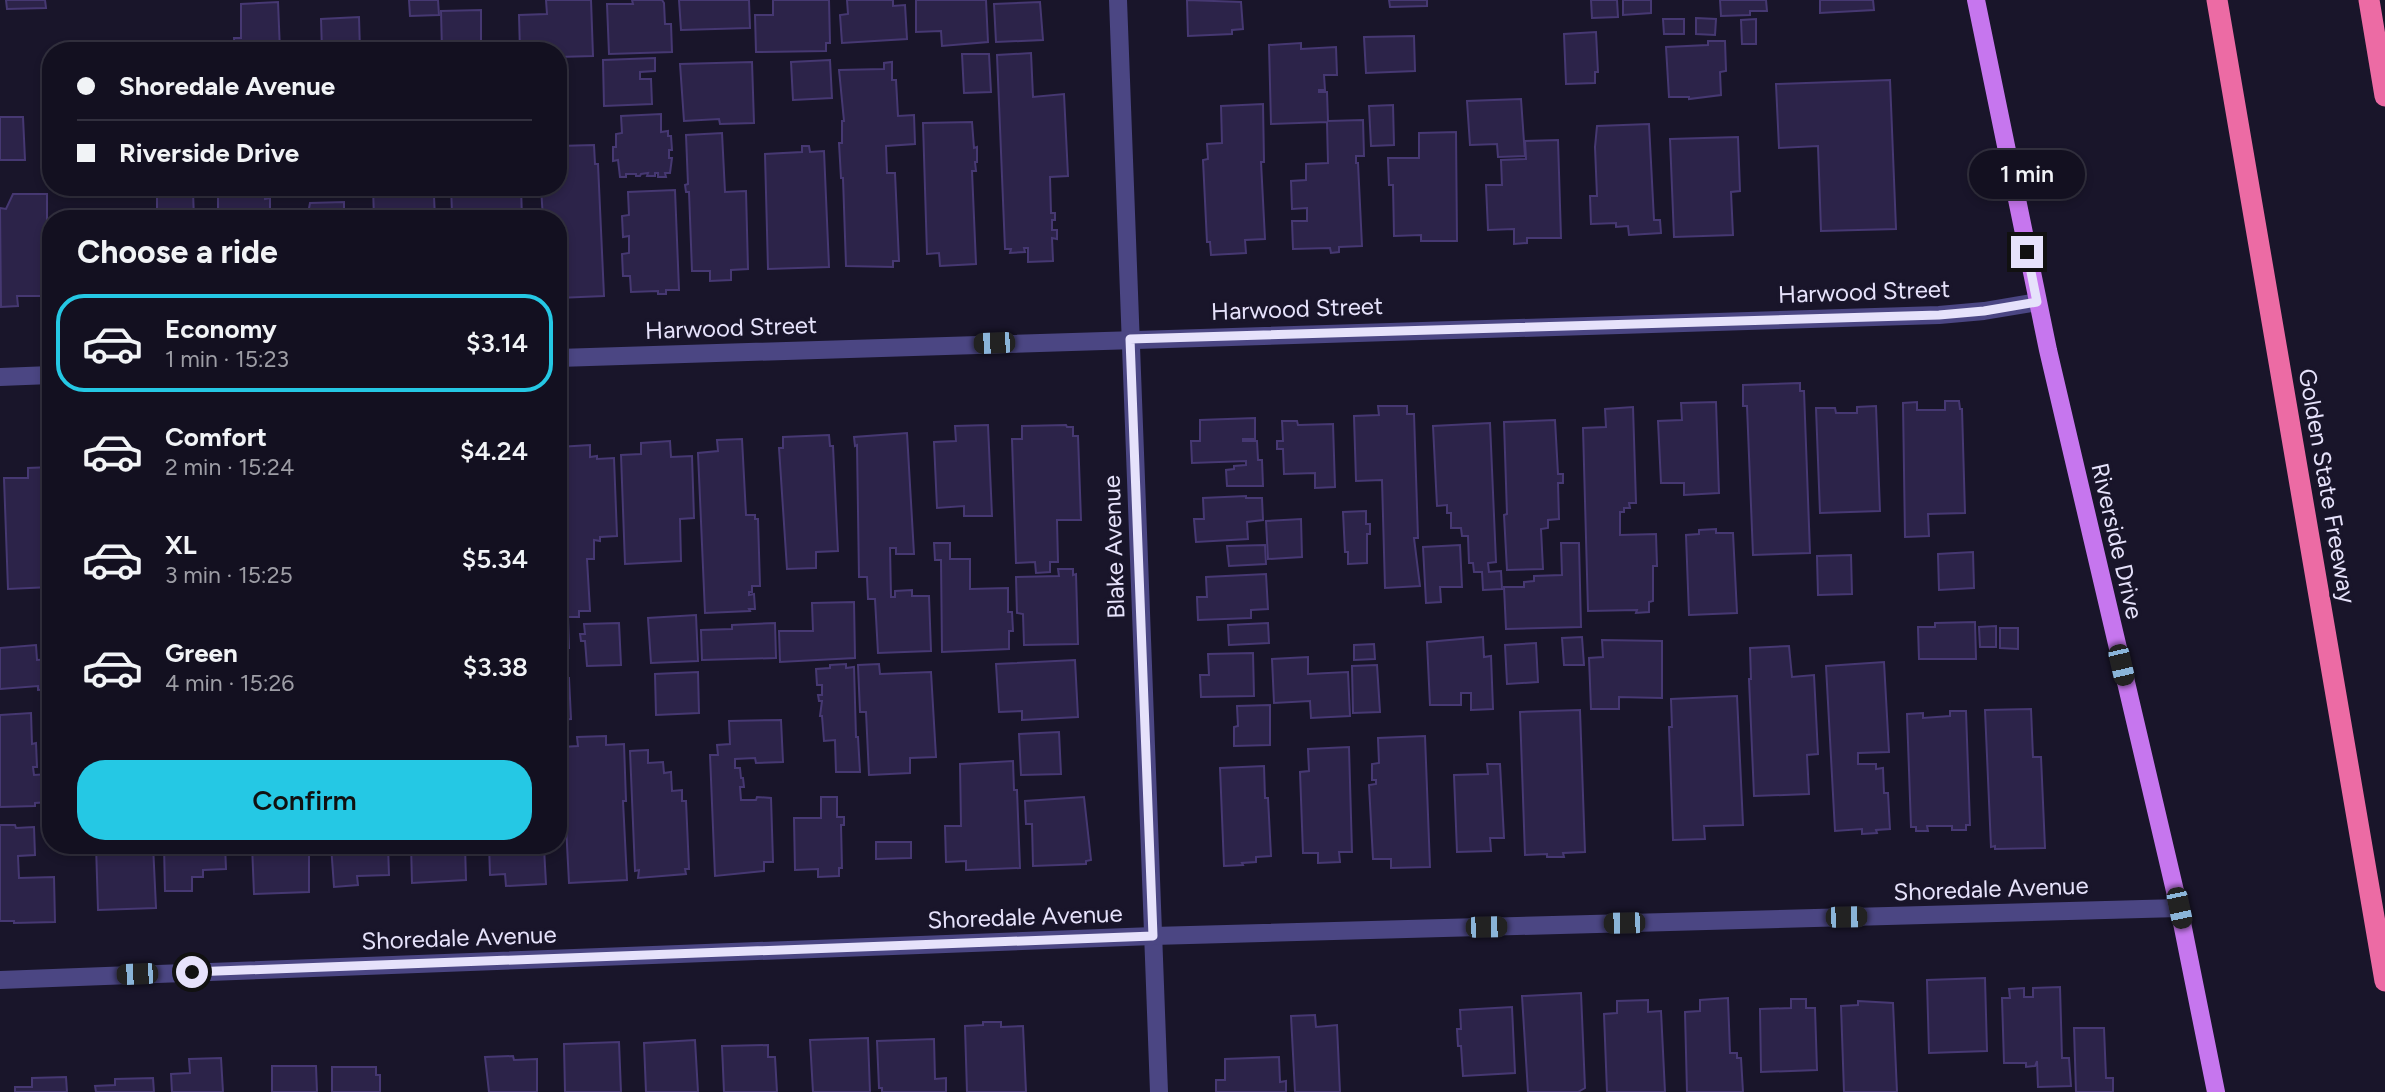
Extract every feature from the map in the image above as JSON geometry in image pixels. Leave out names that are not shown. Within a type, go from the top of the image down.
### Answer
[{"type":"highway","name":"Golden State Freeway","points":[[2217,0],[2385,981]]},
{"type":"highway","points":[[2369,0],[2385,96]]},
{"type":"main road","name":"Riverside Drive","points":[[1976,0],[2037,302],[2179,908],[2216,1092]]},
{"type":"street","name":"Blake Avenue","points":[[1118,0],[1159,1092]]},
{"type":"street","name":"Harwood Street","points":[[567,358],[1939,315],[2037,302]]},
{"type":"street","points":[[0,377],[42,375]]},
{"type":"street","name":"Shoredale Avenue","points":[[0,979],[1153,936],[2179,908]]},
{"type":"building","points":[[6,0],[45,0],[46,8],[7,9]]},
{"type":"building","points":[[409,0],[438,0],[439,15],[410,16]]},
{"type":"building","points":[[546,0],[591,0],[593,56],[567,57],[567,42],[520,42],[519,15],[547,14]]},
{"type":"building","points":[[632,0],[662,0],[665,24],[671,24],[672,52],[609,54],[607,4],[633,4]]},
{"type":"building","points":[[679,0],[749,0],[750,28],[681,30]]},
{"type":"building","points":[[773,0],[829,0],[830,43],[826,43],[826,51],[756,52],[755,15],[773,15]]},
{"type":"building","points":[[847,0],[893,0],[893,6],[905,5],[907,39],[842,43],[840,15],[848,14]]},
{"type":"building","points":[[916,0],[986,0],[988,42],[942,46],[941,31],[916,32]]},
{"type":"building","points":[[1187,0],[1241,2],[1243,29],[1232,30],[1232,34],[1188,36]]},
{"type":"building","points":[[1389,0],[1427,0],[1427,6],[1390,7]]},
{"type":"building","points":[[1591,0],[1617,0],[1618,17],[1592,18]]},
{"type":"building","points":[[1623,0],[1651,0],[1651,13],[1623,15]]},
{"type":"building","points":[[1720,0],[1766,0],[1767,11],[1750,11],[1750,15],[1721,16]]},
{"type":"building","points":[[1820,0],[1873,0],[1874,10],[1820,13]]},
{"type":"building","points":[[278,2],[280,42],[234,42],[234,38],[241,38],[241,4]]},
{"type":"building","points":[[1040,2],[1043,40],[996,42],[994,4]]},
{"type":"building","points":[[481,10],[481,42],[442,42],[441,11]]},
{"type":"building","points":[[359,17],[360,42],[322,42],[321,19]]},
{"type":"building","points":[[1696,18],[1716,19],[1715,35],[1696,34]]},
{"type":"building","points":[[1663,19],[1684,19],[1684,34],[1664,34]]},
{"type":"building","points":[[1756,19],[1756,44],[1742,44],[1741,20]]},
{"type":"building","points":[[1596,32],[1598,72],[1595,72],[1595,83],[1566,84],[1564,34]]},
{"type":"building","points":[[1414,36],[1415,71],[1366,73],[1364,37]]},
{"type":"building","points":[[1708,41],[1725,41],[1726,71],[1720,72],[1721,95],[1689,99],[1669,97],[1666,47],[1708,45]]},
{"type":"building","points":[[1301,43],[1301,49],[1336,47],[1337,75],[1324,75],[1325,90],[1319,90],[1327,92],[1328,121],[1363,120],[1364,156],[1356,156],[1362,246],[1339,247],[1339,252],[1331,253],[1330,248],[1293,249],[1292,221],[1307,221],[1307,208],[1292,209],[1291,181],[1306,180],[1306,164],[1328,163],[1327,122],[1271,124],[1269,45]]},
{"type":"building","points":[[1031,53],[1033,97],[1064,94],[1068,176],[1050,177],[1051,213],[1055,213],[1052,230],[1057,230],[1057,239],[1052,238],[1053,261],[1028,262],[1028,248],[1024,248],[1025,252],[1010,253],[1011,249],[1005,249],[997,55]]},
{"type":"building","points":[[962,54],[989,54],[991,92],[964,93]]},
{"type":"building","points":[[655,58],[655,71],[640,72],[640,79],[651,79],[652,104],[604,106],[603,60]]},
{"type":"building","points":[[830,60],[832,98],[793,100],[791,62]]},
{"type":"building","points":[[752,62],[754,123],[720,124],[719,119],[684,121],[680,64]]},
{"type":"building","points":[[892,62],[898,116],[914,115],[915,144],[886,146],[887,173],[895,173],[899,261],[893,261],[893,267],[846,266],[839,143],[842,143],[844,121],[839,70],[884,69],[884,63]]},
{"type":"building","points":[[1890,80],[1896,229],[1821,231],[1818,146],[1779,148],[1776,84]]},
{"type":"building","points":[[567,81],[568,81],[567,124]]},
{"type":"building","points":[[1521,99],[1525,156],[1498,157],[1497,144],[1470,145],[1467,101]]},
{"type":"building","points":[[1263,104],[1264,162],[1261,162],[1265,239],[1245,240],[1246,253],[1211,255],[1210,242],[1207,242],[1203,160],[1208,159],[1207,144],[1222,143],[1221,106]]},
{"type":"building","points":[[1393,105],[1394,145],[1371,146],[1369,106]]},
{"type":"building","points":[[661,114],[661,132],[668,131],[668,136],[671,136],[670,173],[665,173],[666,177],[658,177],[658,173],[655,173],[655,176],[647,176],[648,173],[640,176],[626,174],[626,177],[620,177],[618,160],[613,161],[613,147],[616,147],[616,134],[622,133],[621,116]]},
{"type":"building","points":[[0,117],[23,117],[25,160],[0,160]]},
{"type":"building","points":[[972,122],[974,148],[977,147],[976,171],[972,171],[976,264],[940,266],[939,253],[927,254],[923,123]]},
{"type":"building","points":[[1649,124],[1654,220],[1660,220],[1661,233],[1629,235],[1628,226],[1616,227],[1616,223],[1591,224],[1590,196],[1597,196],[1597,126]]},
{"type":"building","points":[[1456,132],[1457,241],[1421,241],[1421,235],[1394,236],[1393,185],[1389,185],[1388,158],[1419,158],[1419,133]]},
{"type":"building","points":[[722,133],[725,192],[746,191],[748,269],[731,270],[731,280],[710,281],[710,271],[692,271],[689,192],[686,192],[685,185],[688,184],[686,135]]},
{"type":"building","points":[[1738,137],[1740,191],[1731,192],[1733,235],[1674,237],[1670,139]]},
{"type":"building","points":[[1558,140],[1561,238],[1527,238],[1527,243],[1514,244],[1514,229],[1488,230],[1486,185],[1502,185],[1501,160],[1526,159],[1525,141]]},
{"type":"building","points":[[594,145],[595,164],[598,164],[604,296],[567,298],[567,210],[542,210],[542,196],[567,196],[567,146]]},
{"type":"building","points":[[802,146],[809,146],[810,152],[824,151],[829,267],[768,269],[765,154],[802,152]]},
{"type":"building","points":[[675,190],[679,290],[666,290],[666,294],[658,294],[658,291],[631,292],[630,276],[623,276],[622,254],[629,253],[629,236],[623,237],[622,216],[629,215],[628,192]]},
{"type":"building","points":[[13,194],[47,196],[47,210],[42,210],[42,296],[17,296],[18,306],[1,307],[0,208],[6,209]]},
{"type":"building","points":[[157,196],[193,196],[194,210],[157,210]]},
{"type":"building","points":[[218,196],[270,198],[270,210],[218,210]]},
{"type":"building","points":[[373,196],[434,196],[435,210],[374,210]]},
{"type":"building","points":[[451,196],[521,196],[522,210],[452,210]]},
{"type":"building","points":[[344,202],[344,210],[309,210],[310,203]]},
{"type":"building","points":[[1800,383],[1800,391],[1804,391],[1810,553],[1753,555],[1747,406],[1743,406],[1743,385]]},
{"type":"building","points":[[1945,401],[1959,401],[1962,409],[1965,513],[1928,514],[1929,536],[1905,537],[1903,403],[1917,402],[1917,410],[1945,410]]},
{"type":"building","points":[[1716,402],[1719,493],[1684,495],[1684,483],[1661,483],[1658,421],[1682,420],[1681,403]]},
{"type":"building","points":[[1378,406],[1407,406],[1407,414],[1414,414],[1418,538],[1414,538],[1420,586],[1385,588],[1382,480],[1356,481],[1354,416],[1379,415]]},
{"type":"building","points":[[1876,406],[1880,511],[1820,513],[1816,408],[1835,408],[1836,413],[1857,413],[1857,407]]},
{"type":"building","points":[[1633,407],[1636,503],[1629,503],[1630,508],[1624,508],[1624,512],[1620,512],[1620,535],[1656,534],[1657,566],[1653,566],[1653,601],[1649,602],[1649,612],[1588,611],[1583,428],[1606,427],[1605,409]]},
{"type":"building","points":[[1255,418],[1255,439],[1243,441],[1257,441],[1258,460],[1262,460],[1263,486],[1227,486],[1226,470],[1246,465],[1246,461],[1192,463],[1191,441],[1200,441],[1200,420]]},
{"type":"building","points":[[1555,420],[1558,474],[1563,474],[1563,483],[1558,483],[1559,519],[1548,520],[1548,528],[1541,529],[1543,569],[1507,570],[1504,422]]},
{"type":"building","points":[[1282,421],[1297,421],[1298,425],[1333,424],[1335,487],[1315,488],[1315,473],[1284,474],[1283,449],[1277,449],[1277,441],[1283,441]]},
{"type":"building","points":[[1490,423],[1496,562],[1488,563],[1489,572],[1501,571],[1502,589],[1483,590],[1482,572],[1474,572],[1473,563],[1469,563],[1468,536],[1462,536],[1461,528],[1451,528],[1451,513],[1447,513],[1447,505],[1437,506],[1433,426]]},
{"type":"building","points":[[988,425],[992,516],[964,516],[964,506],[937,508],[934,442],[956,441],[955,426]]},
{"type":"building","points":[[1022,426],[1073,427],[1073,436],[1078,436],[1081,520],[1057,520],[1058,562],[1050,562],[1050,572],[1036,573],[1035,562],[1016,563],[1012,439],[1022,439]]},
{"type":"building","points":[[907,433],[914,554],[896,554],[896,548],[890,548],[891,597],[895,597],[895,591],[912,590],[912,596],[929,596],[931,651],[878,653],[875,599],[868,599],[867,577],[859,577],[857,445],[855,446],[854,437]]},
{"type":"building","points":[[829,435],[830,446],[833,446],[838,551],[816,552],[816,568],[787,569],[779,448],[783,448],[783,437]]},
{"type":"building","points":[[742,439],[746,515],[755,515],[755,519],[758,519],[760,586],[752,586],[752,592],[749,592],[749,595],[754,594],[755,609],[705,613],[698,453],[718,451],[717,440]]},
{"type":"building","points":[[670,441],[671,457],[692,456],[694,518],[680,519],[681,561],[625,564],[621,455],[641,454],[641,443]]},
{"type":"building","points":[[590,445],[590,457],[614,458],[617,536],[594,540],[594,559],[587,559],[590,611],[579,611],[579,617],[568,617],[569,648],[567,648],[567,446]]},
{"type":"building","points":[[42,467],[42,587],[8,589],[4,478],[28,478],[28,468]]},
{"type":"building","points":[[1203,498],[1262,498],[1263,520],[1247,522],[1248,539],[1196,542],[1194,519],[1204,519]]},
{"type":"building","points":[[1366,511],[1366,524],[1370,524],[1370,534],[1367,534],[1367,563],[1348,564],[1343,512]]},
{"type":"building","points":[[1301,519],[1302,557],[1268,559],[1266,521]]},
{"type":"building","points":[[1716,529],[1716,533],[1733,533],[1737,613],[1689,615],[1686,535],[1699,534],[1699,530]]},
{"type":"building","points":[[934,543],[950,543],[950,559],[970,559],[970,589],[1008,588],[1008,612],[1012,612],[1013,631],[1009,631],[1009,649],[942,652],[941,560],[935,560]]},
{"type":"building","points":[[1561,543],[1579,543],[1581,627],[1506,629],[1504,587],[1524,587],[1524,582],[1534,581],[1534,576],[1562,575]]},
{"type":"building","points":[[1265,545],[1266,564],[1229,566],[1227,546]]},
{"type":"building","points":[[1460,545],[1462,587],[1440,587],[1441,602],[1426,603],[1423,547]]},
{"type":"building","points":[[1973,552],[1974,588],[1939,590],[1938,554]]},
{"type":"building","points":[[1851,555],[1852,594],[1818,595],[1817,556]]},
{"type":"building","points":[[1058,569],[1073,569],[1073,575],[1076,574],[1078,644],[1024,645],[1023,614],[1017,613],[1016,577],[1059,576]]},
{"type":"building","points":[[1266,574],[1268,609],[1251,610],[1251,618],[1198,620],[1197,597],[1207,597],[1206,577]]},
{"type":"building","points":[[854,602],[855,658],[780,662],[779,631],[813,631],[812,603]]},
{"type":"building","points":[[696,615],[698,661],[651,663],[648,618]]},
{"type":"building","points":[[1975,622],[1976,659],[1919,659],[1918,627],[1935,627],[1935,623]]},
{"type":"building","points":[[619,623],[621,665],[587,666],[585,641],[581,641],[580,634],[585,634],[584,624]]},
{"type":"building","points":[[775,623],[776,658],[702,660],[701,630]]},
{"type":"building","points":[[1268,623],[1269,643],[1229,645],[1228,625]]},
{"type":"building","points":[[1996,626],[1996,647],[1980,647],[1979,627]]},
{"type":"building","points":[[2000,628],[2018,628],[2018,649],[2000,648]]},
{"type":"building","points":[[1483,637],[1484,657],[1491,656],[1493,709],[1471,710],[1471,693],[1461,693],[1461,705],[1430,705],[1427,642]]},
{"type":"building","points":[[1582,637],[1584,665],[1564,665],[1562,638]]},
{"type":"building","points":[[1602,640],[1662,641],[1662,698],[1619,697],[1619,709],[1591,709],[1589,658],[1603,657]]},
{"type":"building","points":[[1536,643],[1538,682],[1507,684],[1505,645]]},
{"type":"building","points":[[1374,644],[1375,659],[1354,660],[1354,645]]},
{"type":"building","points":[[36,645],[37,660],[42,660],[42,690],[38,690],[38,686],[0,689],[0,648]]},
{"type":"building","points":[[1789,646],[1792,677],[1814,675],[1818,754],[1807,755],[1809,794],[1754,796],[1750,648]]},
{"type":"building","points":[[1253,653],[1254,696],[1201,697],[1200,675],[1209,675],[1208,654]]},
{"type":"building","points":[[1308,657],[1308,674],[1348,672],[1350,716],[1311,718],[1310,701],[1274,703],[1272,659]]},
{"type":"building","points":[[1075,660],[1078,717],[1022,720],[1022,711],[999,712],[996,664]]},
{"type":"building","points":[[1884,662],[1889,752],[1858,753],[1858,764],[1876,764],[1876,769],[1883,768],[1884,793],[1888,793],[1890,829],[1862,834],[1862,829],[1835,831],[1826,666]]},
{"type":"building","points":[[846,664],[846,668],[854,667],[860,772],[836,772],[835,740],[824,741],[820,716],[822,701],[819,701],[818,695],[822,695],[822,685],[817,685],[816,669]]},
{"type":"building","points":[[879,664],[880,674],[931,672],[936,757],[910,758],[910,773],[869,775],[866,712],[860,712],[858,665]]},
{"type":"building","points":[[1377,665],[1380,712],[1353,713],[1352,666]]},
{"type":"building","points":[[698,672],[699,713],[656,715],[655,674]]},
{"type":"building","points":[[567,678],[569,678],[571,719],[567,719]]},
{"type":"building","points":[[1737,696],[1743,825],[1704,826],[1705,839],[1673,840],[1669,727],[1672,727],[1671,699]]},
{"type":"building","points":[[1270,705],[1270,745],[1234,746],[1234,727],[1238,726],[1237,706]]},
{"type":"building","points":[[2031,709],[2033,757],[2041,757],[2045,848],[1995,849],[1995,846],[1991,847],[1985,710]]},
{"type":"building","points":[[1580,710],[1585,852],[1563,853],[1564,857],[1547,857],[1547,854],[1525,855],[1520,712]]},
{"type":"building","points":[[1950,711],[1966,711],[1970,825],[1966,825],[1966,830],[1952,830],[1952,826],[1927,826],[1928,831],[1916,831],[1916,827],[1911,827],[1907,714],[1923,713],[1923,718],[1950,716]]},
{"type":"building","points":[[31,713],[32,744],[36,743],[37,767],[33,767],[34,775],[42,774],[42,803],[35,803],[35,806],[0,807],[0,715]]},
{"type":"building","points":[[781,720],[783,762],[756,763],[755,758],[735,759],[735,768],[740,768],[743,778],[744,787],[740,787],[741,800],[771,798],[773,862],[764,862],[764,871],[715,876],[710,755],[718,755],[717,745],[730,744],[729,721]]},
{"type":"building","points":[[1059,732],[1061,774],[1021,775],[1019,734]]},
{"type":"building","points":[[606,736],[606,745],[624,744],[626,801],[623,801],[627,880],[569,883],[567,747],[578,746],[577,737]]},
{"type":"building","points":[[1425,736],[1430,867],[1391,868],[1391,859],[1373,859],[1369,785],[1376,784],[1376,780],[1372,780],[1372,764],[1379,763],[1378,738]]},
{"type":"building","points":[[1349,747],[1352,852],[1339,852],[1340,862],[1318,863],[1318,853],[1303,853],[1300,772],[1309,771],[1308,749]]},
{"type":"building","points":[[648,750],[648,763],[663,762],[664,773],[671,772],[672,791],[682,790],[682,801],[686,801],[689,869],[685,869],[686,874],[638,878],[639,870],[635,871],[630,751]]},
{"type":"building","points":[[1013,761],[1020,868],[966,870],[966,861],[946,862],[945,826],[961,826],[960,764]]},
{"type":"building","points":[[1487,764],[1500,764],[1504,838],[1490,838],[1491,851],[1457,852],[1454,775],[1488,774]]},
{"type":"building","points":[[1264,766],[1271,856],[1256,857],[1256,862],[1242,863],[1243,865],[1224,866],[1220,768]]},
{"type":"building","points":[[821,797],[837,797],[837,817],[844,817],[844,825],[841,825],[842,868],[839,868],[839,876],[818,877],[818,869],[795,870],[794,818],[821,818]]},
{"type":"building","points":[[1084,797],[1091,860],[1086,861],[1086,864],[1033,866],[1032,824],[1026,824],[1025,801]]},
{"type":"building","points":[[0,825],[34,827],[35,855],[18,856],[19,878],[54,877],[55,922],[0,921]]},
{"type":"building","points":[[876,842],[911,842],[911,858],[876,859]]},
{"type":"building","points":[[96,854],[153,854],[156,908],[98,910]]},
{"type":"building","points":[[164,854],[225,854],[226,869],[203,870],[203,877],[192,877],[192,891],[165,891]]},
{"type":"building","points":[[252,854],[309,854],[309,892],[254,894]]},
{"type":"building","points":[[332,854],[388,854],[389,875],[357,876],[358,885],[334,887]]},
{"type":"building","points":[[411,854],[465,854],[466,880],[412,883]]},
{"type":"building","points":[[489,854],[544,854],[546,884],[506,886],[505,874],[490,875]]},
{"type":"building","points":[[1985,978],[1987,1051],[1929,1053],[1927,980]]},
{"type":"building","points":[[2060,987],[2062,1058],[2069,1058],[2071,1086],[2038,1087],[2037,1061],[2035,1066],[2026,1067],[2026,1063],[2004,1063],[2002,998],[2010,998],[2009,989],[2024,988],[2024,997],[2033,997],[2033,988]]},
{"type":"building","points":[[1581,993],[1585,1088],[1578,1092],[1528,1092],[1522,996]]},
{"type":"building","points":[[1728,998],[1730,1053],[1737,1053],[1737,1058],[1741,1058],[1743,1092],[1687,1092],[1685,1012],[1700,1011],[1700,1000]]},
{"type":"building","points":[[1791,999],[1806,999],[1806,1008],[1815,1008],[1817,1070],[1761,1072],[1760,1009],[1791,1008]]},
{"type":"building","points":[[1648,1000],[1648,1012],[1661,1011],[1665,1092],[1607,1092],[1604,1014],[1617,1013],[1617,1001]]},
{"type":"building","points":[[1858,1001],[1893,1003],[1897,1092],[1844,1092],[1841,1006],[1858,1005]]},
{"type":"building","points":[[1512,1007],[1515,1073],[1463,1076],[1457,1029],[1461,1029],[1460,1010]]},
{"type":"building","points":[[1315,1015],[1316,1027],[1337,1025],[1340,1092],[1295,1092],[1291,1016]]},
{"type":"building","points":[[983,1022],[1001,1022],[1001,1027],[1023,1026],[1026,1092],[967,1092],[965,1026],[983,1025]]},
{"type":"building","points":[[2074,1028],[2104,1028],[2106,1078],[2113,1078],[2113,1092],[2076,1092]]},
{"type":"building","points":[[868,1038],[870,1092],[813,1092],[810,1040]]},
{"type":"building","points":[[934,1039],[935,1079],[946,1078],[946,1092],[882,1092],[882,1088],[879,1088],[877,1041]]},
{"type":"building","points":[[695,1040],[698,1092],[646,1092],[644,1043]]},
{"type":"building","points":[[619,1042],[621,1092],[565,1092],[564,1044]]},
{"type":"building","points":[[768,1045],[768,1057],[775,1057],[777,1092],[724,1092],[722,1046]]},
{"type":"building","points":[[513,1056],[514,1060],[537,1059],[537,1092],[489,1092],[485,1057]]},
{"type":"building","points":[[1279,1057],[1280,1082],[1286,1081],[1286,1092],[1216,1092],[1216,1080],[1225,1080],[1225,1059]]},
{"type":"building","points":[[221,1058],[223,1092],[172,1092],[171,1074],[190,1073],[189,1059]]},
{"type":"building","points":[[272,1066],[316,1066],[317,1092],[272,1092]]},
{"type":"building","points":[[332,1067],[376,1067],[376,1075],[380,1075],[380,1092],[332,1092]]},
{"type":"building","points":[[66,1077],[67,1092],[15,1092],[15,1087],[32,1087],[32,1078]]},
{"type":"building","points":[[153,1078],[154,1092],[96,1092],[95,1086],[115,1085],[115,1079]]},
{"type":"route","points":[[192,972],[1153,936],[1130,339],[1939,315],[1984,311],[2037,302],[2027,252]]}]
